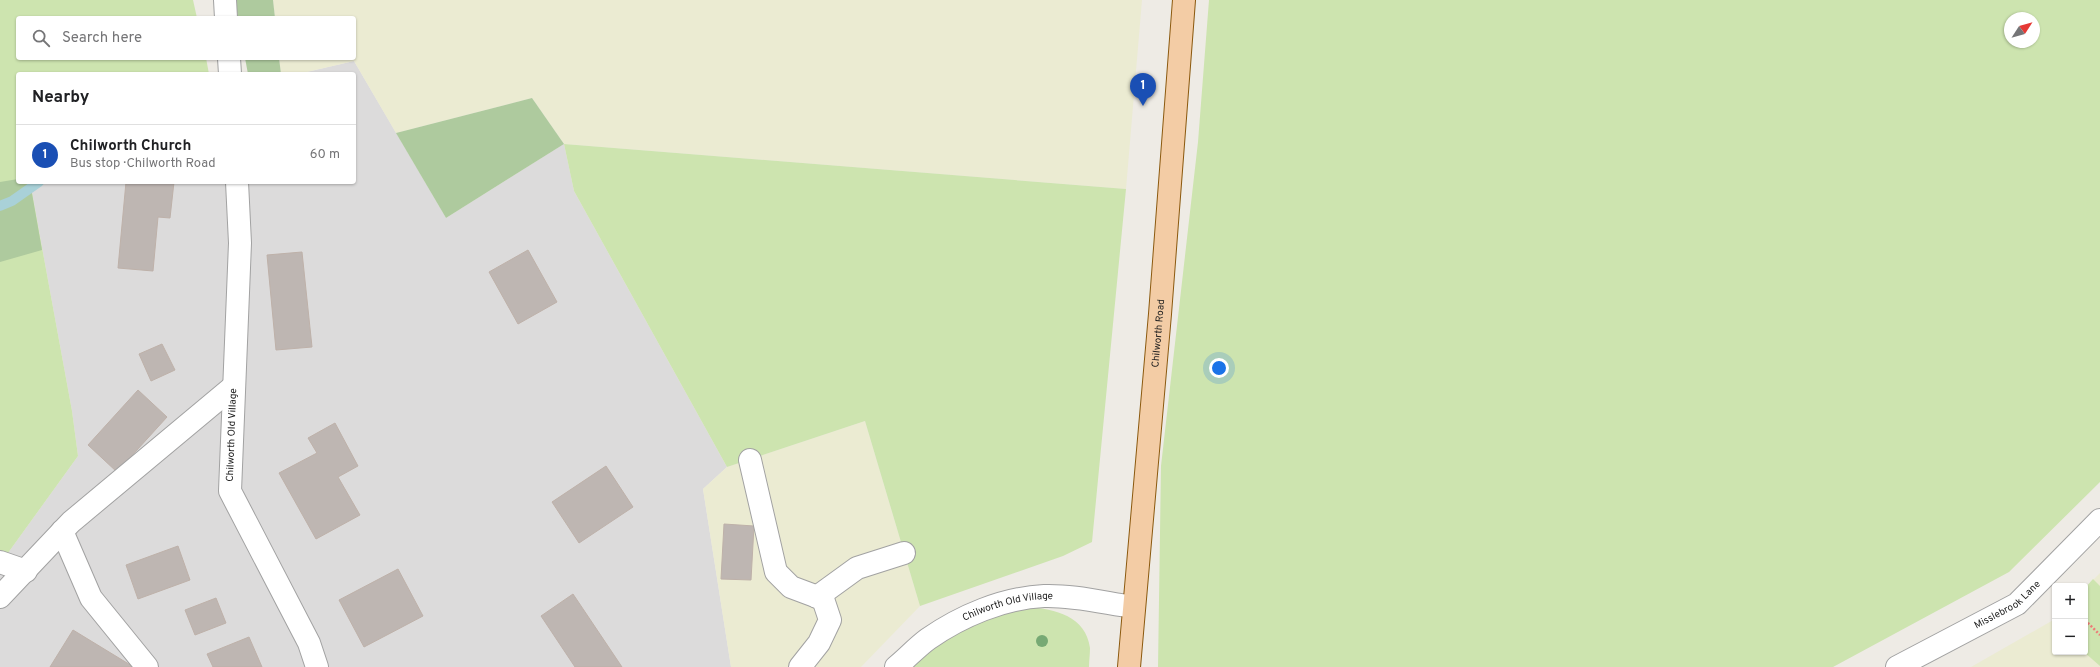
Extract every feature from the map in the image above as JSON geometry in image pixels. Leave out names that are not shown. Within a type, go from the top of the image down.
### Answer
[{"type":"main road","name":"Chilworth Road","points":[[1129,667],[1184,0]]},
{"type":"street","points":[[225,0],[226,16]]},
{"type":"street","points":[[229,60],[230,72]]},
{"type":"street","name":"Chilworth Old Village","points":[[236,184],[240,243],[230,491],[309,644],[317,667]]},
{"type":"street","points":[[0,597],[71,522],[234,386]]},
{"type":"street","points":[[750,460],[776,572],[791,587],[823,599],[830,620],[819,643],[800,667]]},
{"type":"street","name":"Misslebrook Lane","points":[[1897,667],[2017,604],[2100,520]]},
{"type":"street","points":[[62,531],[91,598],[147,667]]},
{"type":"street","points":[[818,597],[857,568],[904,553]]},
{"type":"street","points":[[0,562],[26,571]]},
{"type":"street","name":"Chilworth Old Village","points":[[896,667],[928,640],[961,619],[994,606],[1024,598],[1045,596],[1134,607]]},
{"type":"path","points":[[2088,623],[2100,635]]},
{"type":"shaded area","points":[[354,61],[446,218],[564,144],[574,191],[727,467],[703,489],[731,667],[0,667],[0,564],[78,456],[72,411],[30,184],[356,184],[356,72],[307,72]]},
{"type":"green space","points":[[0,0],[193,0],[197,16],[16,16],[16,60],[206,60],[209,72],[16,72],[16,184],[30,184],[72,411],[78,456],[0,564]]},
{"type":"green space","points":[[235,0],[273,0],[275,16],[238,16]]},
{"type":"green space","points":[[273,0],[1142,0],[1126,189],[564,144],[532,98],[396,133],[354,61],[307,72],[281,72],[279,60],[356,60],[356,16],[275,16]]},
{"type":"green space","points":[[1209,0],[2100,0],[2100,482],[2009,572],[1833,667],[1158,667],[1161,466],[1198,142]]},
{"type":"green space","points":[[245,60],[279,60],[281,72],[248,72]]},
{"type":"green space","points":[[532,98],[564,144],[446,218],[396,133]]},
{"type":"green space","points":[[564,144],[1126,189],[1092,542],[1063,556],[920,606],[865,421],[727,467],[574,191]]},
{"type":"green space","points":[[16,179],[16,184],[30,184],[42,250],[0,262],[0,182]]},
{"type":"green space","points":[[865,421],[920,606],[861,667],[731,667],[703,489],[727,467]]},
{"type":"green space","points":[[2100,573],[2100,667],[1971,667],[2052,621],[2052,655],[2088,655],[2088,585]]},
{"type":"green space","points":[[2093,579],[2100,586],[2100,666],[2087,655],[2088,585]]},
{"type":"green space","points":[[1028,607],[1058,612],[1076,621],[1087,637],[1090,648],[1089,667],[913,667],[940,641],[982,617]]},
{"type":"building","points":[[126,184],[174,184],[170,218],[158,217],[153,271],[118,268]]},
{"type":"building","points":[[528,250],[557,302],[518,324],[489,272]]},
{"type":"building","points":[[302,252],[312,347],[276,350],[267,255]]},
{"type":"building","points":[[162,344],[175,370],[151,381],[139,354]]},
{"type":"building","points":[[138,390],[167,417],[117,472],[88,445]]},
{"type":"building","points":[[335,423],[358,466],[338,477],[360,515],[316,539],[279,473],[317,453],[308,438]]},
{"type":"building","points":[[606,466],[633,507],[579,543],[552,502]]},
{"type":"building","points":[[724,524],[754,526],[751,580],[721,579]]},
{"type":"building","points":[[178,546],[190,580],[138,599],[126,565]]},
{"type":"building","points":[[398,569],[423,616],[364,647],[339,600]]},
{"type":"building","points":[[573,594],[622,667],[575,667],[541,616]]},
{"type":"building","points":[[216,598],[226,623],[195,635],[185,610]]},
{"type":"building","points":[[73,630],[132,666],[50,667]]},
{"type":"building","points":[[249,637],[262,667],[213,667],[207,654]]},
{"type":"waterway","points":[[0,206],[12,201],[36,184]]},
{"type":"place","name":"Chilworth Church","points":[[1143,106]]}]
